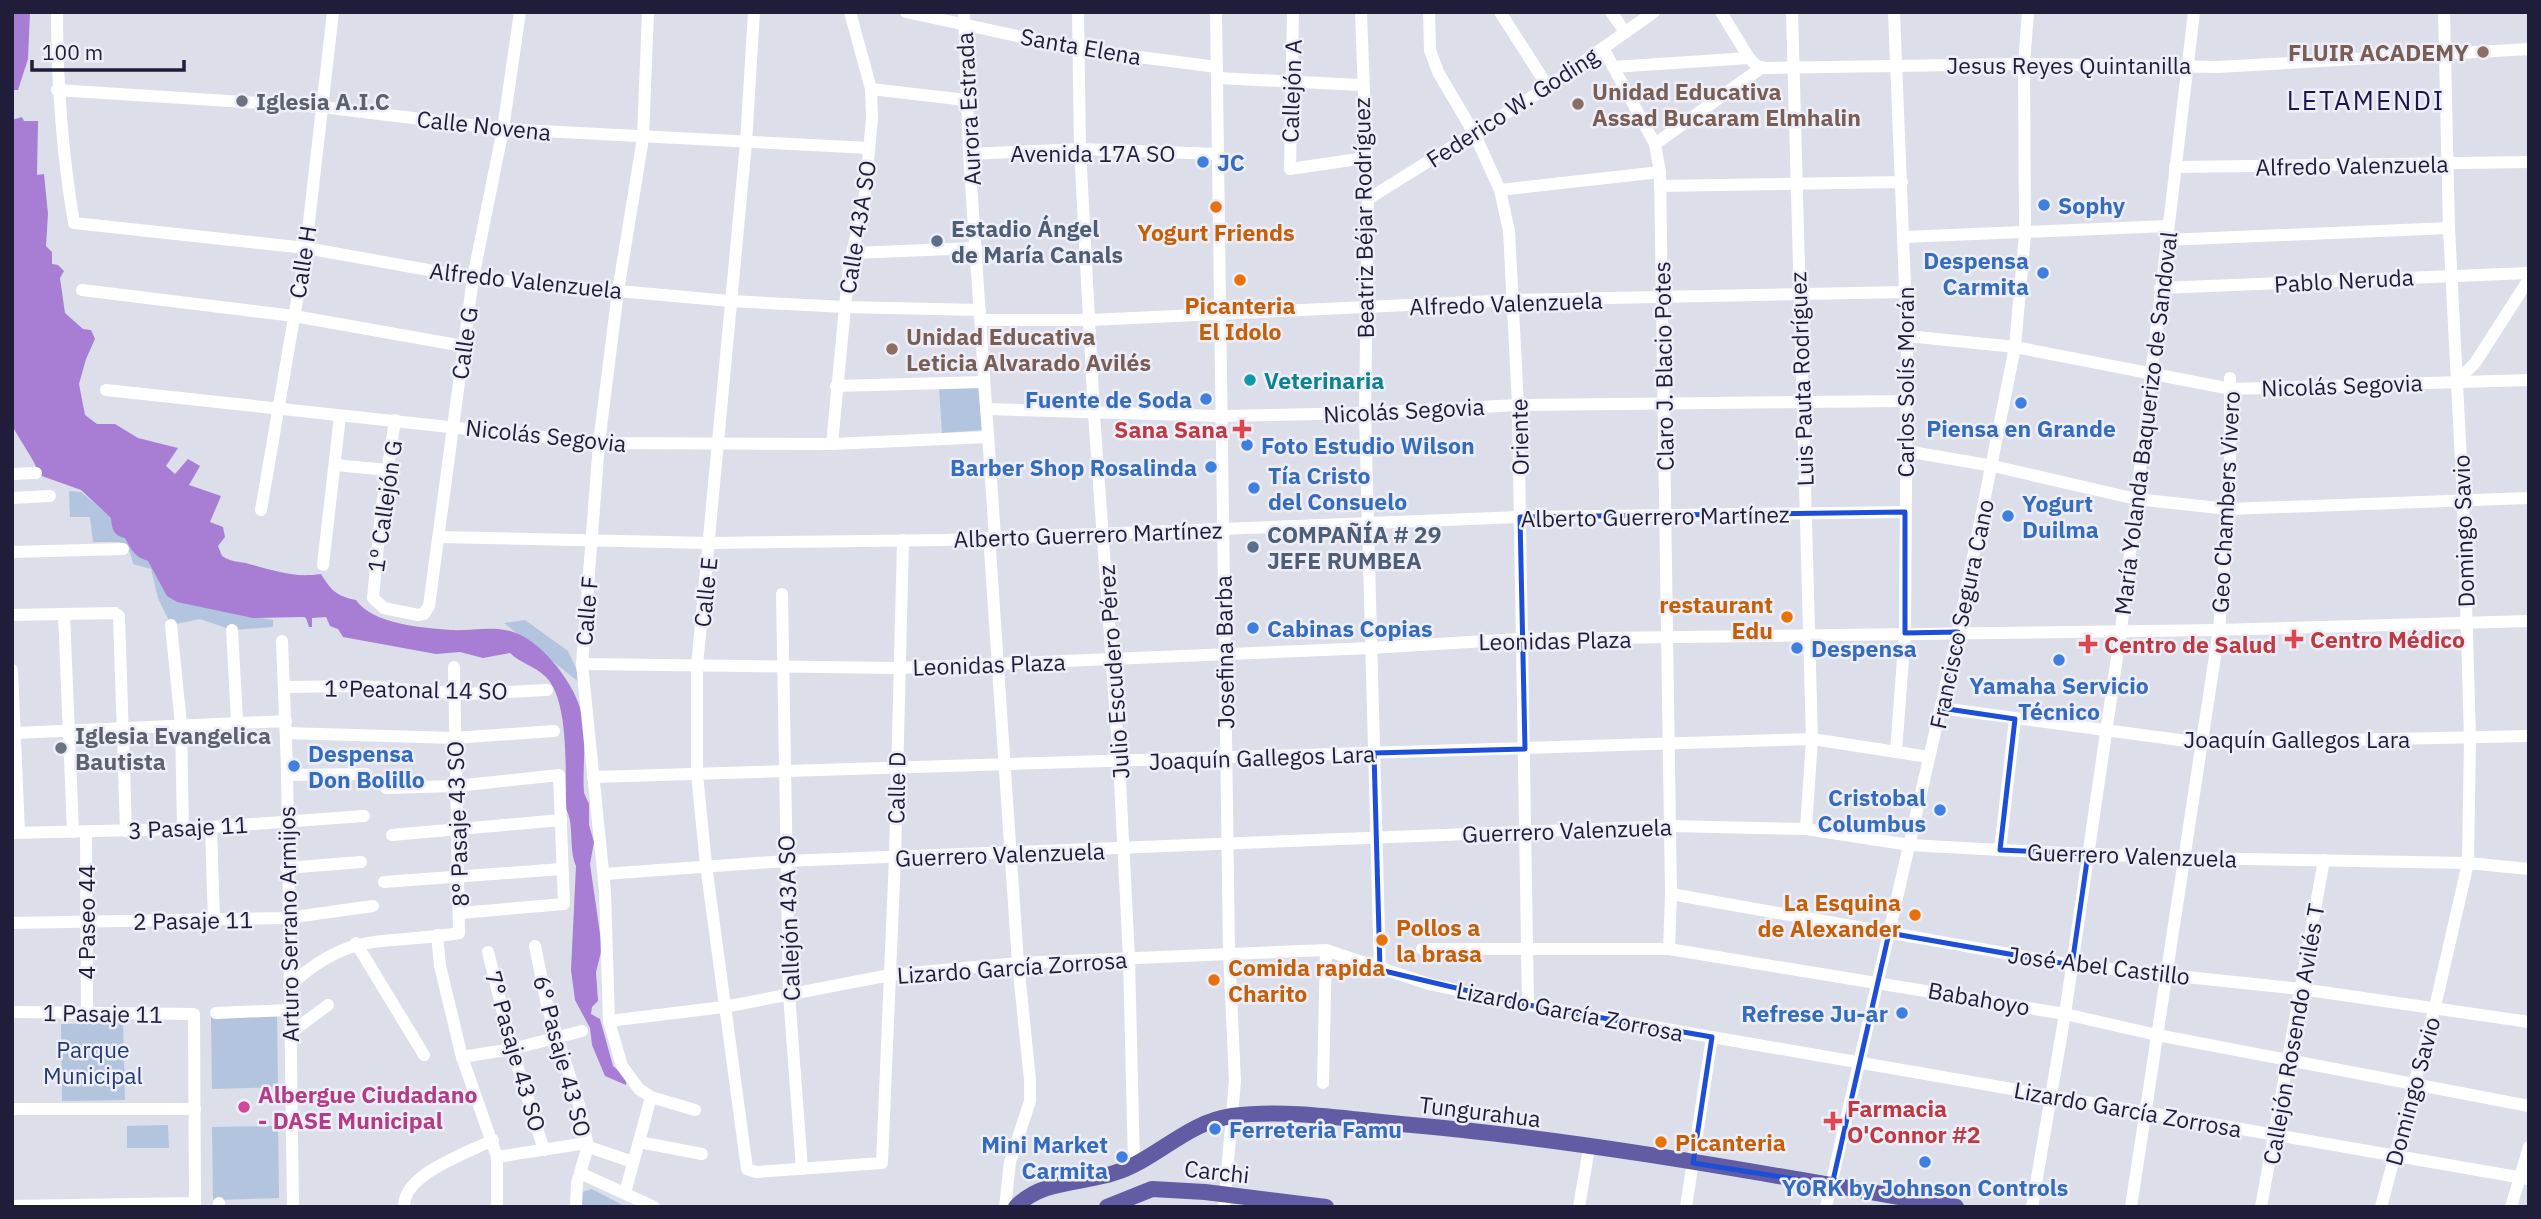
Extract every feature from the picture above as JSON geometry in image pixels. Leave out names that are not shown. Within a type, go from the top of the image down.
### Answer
[{"type":"main road","name":"Tungurahua","points":[[1016,1207],[1040,1189],[1114,1173],[1135,1164],[1207,1121],[1234,1115],[1304,1116],[1450,1128],[1693,1163],[1956,1207]]},
{"type":"main road","name":"Carchi","points":[[1107,1207],[1165,1189],[1225,1200],[1326,1207]]},
{"type":"street","points":[[57,12],[57,90]]},
{"type":"street","name":"Calle H","points":[[261,510],[306,248],[332,12]]},
{"type":"street","name":"Calle G","points":[[372,593],[377,604],[409,615],[424,614],[429,606],[473,278],[503,129],[520,12]]},
{"type":"street","name":"Calle F","points":[[648,12],[643,138],[618,291],[598,443],[582,664],[604,874],[609,1021],[622,1066],[639,1089],[651,1097]]},
{"type":"street","name":"Calle E","points":[[754,12],[746,143],[697,666],[697,774],[706,865],[747,1169],[802,1169]]},
{"type":"street","name":"Calle 43A SO","points":[[832,444],[849,265],[864,204],[869,148],[871,89],[850,12]]},
{"type":"street","name":"Santa Elena","points":[[906,12],[964,17],[1077,49],[1217,72],[1292,81],[1362,85]]},
{"type":"street","name":"Julio Escudero Pérez","points":[[1078,12],[1080,149],[1094,414],[1119,761],[1129,958],[1135,1164]]},
{"type":"street","name":"Josefina Barba","points":[[1216,12],[1220,416],[1234,1115],[1225,1200]]},
{"type":"street","name":"Callejón A","points":[[1293,12],[1290,169],[1365,158]]},
{"type":"street","name":"Beatriz Béjar Rodríguez","points":[[1361,12],[1368,199],[1365,310],[1367,525],[1380,970]]},
{"type":"street","name":"Oriente","points":[[1429,12],[1430,50],[1438,72],[1475,135],[1500,190],[1509,231],[1518,405],[1528,1005]]},
{"type":"street","points":[[1500,12],[1548,87]]},
{"type":"street","points":[[1611,12],[1625,32]]},
{"type":"street","name":"Federico W. Goding","points":[[1368,199],[1475,135],[1654,12]]},
{"type":"street","points":[[1655,144],[1761,68],[1749,58],[1721,12]]},
{"type":"street","name":"Luis Pauta Rodríguez","points":[[1792,12],[1812,739],[1806,830]]},
{"type":"street","name":"Carlos Solís Morán","points":[[1894,12],[1907,337],[1905,633],[1896,751]]},
{"type":"street","name":"Francisco Segura Cano","points":[[1826,1207],[1958,632],[2015,347],[2025,234],[2024,64],[2028,12]]},
{"type":"street","name":"María Yolanda Baquerizo de Sandoval","points":[[2032,1207],[2065,1014],[2121,630],[2194,12]]},
{"type":"street","name":"Domingo Savio","points":[[2381,1207],[2435,1007],[2468,863],[2470,738],[2463,500],[2446,163],[2444,12]]},
{"type":"street","name":"Aurora Estrada","points":[[964,17],[969,154],[995,538],[990,549],[1030,1101],[1010,1162],[1005,1207]]},
{"type":"street","name":"Claro J. Blacio Potes","points":[[1603,48],[1655,144],[1660,172],[1671,894],[1668,949]]},
{"type":"street","name":"Jesus Reyes Quintanilla","points":[[1761,68],[2024,64],[2188,66],[2445,51],[2529,49]]},
{"type":"street","points":[[1613,67],[1749,58]]},
{"type":"street","points":[[871,89],[966,100]]},
{"type":"street","name":"Calle Novena","points":[[57,90],[322,107],[503,129],[869,148]]},
{"type":"street","name":"Alfredo Valenzuela","points":[[57,90],[63,159],[75,223],[306,248],[473,278],[730,300],[1090,320],[1365,310],[1514,300],[1906,292]]},
{"type":"street","name":"Avenida 17A SO","points":[[969,154],[1080,149],[1218,154]]},
{"type":"street","name":"Alfredo Valenzuela","points":[[2175,167],[2529,162]]},
{"type":"street","points":[[1500,190],[1660,172]]},
{"type":"street","points":[[1660,186],[1902,182]]},
{"type":"street","points":[[1904,237],[2168,226]]},
{"type":"street","points":[[2166,240],[2449,228]]},
{"type":"street","points":[[853,253],[976,248]]},
{"type":"street","name":"Pablo Neruda","points":[[2160,288],[2529,273]]},
{"type":"street","points":[[2456,382],[2475,363],[2529,279]]},
{"type":"street","points":[[82,290],[294,316],[463,346]]},
{"type":"street","name":"Nicolás Segovia","points":[[1907,337],[2015,347],[2150,372],[2230,383],[2529,380]]},
{"type":"street","points":[[836,386],[984,382]]},
{"type":"street","name":"Geo Chambers Vivero","points":[[2131,1207],[2219,630],[2228,509],[2230,383]]},
{"type":"street","name":"Nicolás Segovia","points":[[106,390],[598,443],[832,444],[988,437]]},
{"type":"street","name":"Nicolás Segovia","points":[[986,409],[1220,416],[1365,413],[1518,405],[1906,401]]},
{"type":"street","points":[[323,565],[340,415]]},
{"type":"street","name":"1º Callejón G","points":[[372,593],[395,420]]},
{"type":"street","points":[[1906,451],[1993,466],[2136,499],[2228,509],[2529,498]]},
{"type":"street","points":[[335,465],[388,470]]},
{"type":"street","points":[[12,474],[36,473]]},
{"type":"street","points":[[12,498],[50,496]]},
{"type":"street","name":"Alberto Guerrero Martínez","points":[[439,537],[710,543],[902,540],[1104,535],[1520,517],[1905,512]]},
{"type":"street","name":"Calle D","points":[[802,1169],[882,1163],[895,857],[902,540]]},
{"type":"street","points":[[12,552],[123,550]]},
{"type":"street","name":"Callejón 43A SO","points":[[782,594],[781,668],[789,994],[802,1169]]},
{"type":"street","points":[[12,615],[118,613],[126,831]]},
{"type":"street","name":"4 Paseo 44","points":[[64,614],[68,729],[86,922],[87,1013]]},
{"type":"street","name":"Leonidas Plaza","points":[[582,664],[781,668],[898,667],[1370,648],[1520,639],[2219,630],[2466,625],[2529,621]]},
{"type":"street","points":[[171,625],[181,724],[183,829]]},
{"type":"street","points":[[233,631],[237,721]]},
{"type":"street","name":"Arturo Serrano Armijos","points":[[282,641],[287,775],[286,868],[293,1207]]},
{"type":"street","name":"8° Pasaje 43 SO","points":[[289,986],[321,961],[356,943],[459,933],[461,878],[454,738],[454,667]]},
{"type":"street","points":[[12,670],[16,833]]},
{"type":"street","name":"1°Peatonal 14 SO","points":[[284,687],[361,686],[454,693],[547,690]]},
{"type":"street","name":"Joaquín Gallegos Lara","points":[[1941,708],[2202,743],[2529,736]]},
{"type":"street","points":[[2000,850],[2015,719]]},
{"type":"street","points":[[15,733],[237,721],[286,727],[454,738],[554,731]]},
{"type":"street","name":"Joaquín Gallegos Lara","points":[[593,777],[1812,739],[1929,757]]},
{"type":"street","points":[[287,775],[366,774]]},
{"type":"street","points":[[387,788],[456,786],[559,775],[564,904],[460,913]]},
{"type":"street","name":"3 Pasaje 11","points":[[16,833],[183,829],[364,816]]},
{"type":"street","points":[[392,835],[458,832],[561,820]]},
{"type":"street","name":"Guerrero Valenzuela","points":[[604,874],[786,861],[1011,854],[1527,829],[1670,826],[1806,830],[1910,845],[2000,850],[2184,858],[2468,863],[2529,869]]},
{"type":"street","points":[[211,827],[214,920]]},
{"type":"street","name":"Callejón Rosendo Avilés T","points":[[2261,1207],[2324,860]]},
{"type":"street","points":[[286,868],[361,862]]},
{"type":"street","points":[[384,882],[562,869]]},
{"type":"street","name":"José Abel Castillo","points":[[1671,894],[2072,965],[2301,989],[2529,1022]]},
{"type":"street","name":"2 Pasaje 11","points":[[12,923],[287,918],[373,906]]},
{"type":"street","name":"8° Pasaje 43 SO","points":[[437,935],[440,966],[462,1057],[497,1157],[497,1207]]},
{"type":"street","points":[[356,943],[424,1055]]},
{"type":"street","name":"6° Pasaje 43 SO","points":[[535,946],[556,1038],[579,1105],[588,1146],[580,1173],[576,1207]]},
{"type":"street","name":"Babahoyo","points":[[1422,949],[1668,949],[1878,981],[2065,1014],[2157,1035],[2529,1106]]},
{"type":"street","points":[[1323,1083],[1326,950]]},
{"type":"street","name":"Lizardo García Zorrosa","points":[[609,1021],[724,1007],[890,975],[1018,963],[1326,950],[1380,970],[1528,1005],[2524,1179]]},
{"type":"street","name":"7° Pasaje 43 SO","points":[[488,952],[512,1049],[544,1150]]},
{"type":"street","points":[[289,1034],[328,1005]]},
{"type":"street","points":[[216,1013],[288,1010]]},
{"type":"street","name":"1 Pasaje 11","points":[[12,1012],[194,1014],[195,1110]]},
{"type":"street","points":[[462,1057],[512,1049],[582,1031]]},
{"type":"street","points":[[1686,1207],[1712,1037]]},
{"type":"street","points":[[625,1193],[651,1097],[695,1110]]},
{"type":"street","points":[[12,1110],[195,1110],[195,1203],[12,1206]]},
{"type":"street","points":[[404,1207],[406,1192],[419,1177],[493,1140]]},
{"type":"street","points":[[639,1142],[702,1154]]},
{"type":"street","points":[[497,1157],[588,1146],[633,1163]]},
{"type":"street","points":[[2511,1207],[2524,1179],[2529,1147]]},
{"type":"street","points":[[1580,1207],[1589,1148]]},
{"type":"street","points":[[580,1173],[654,1207]]},
{"type":"highlighted area","points":[[1905,512],[1905,633],[1958,632],[1941,708],[2015,719],[2000,850],[2088,854],[2072,965],[1889,933],[1832,1185],[1693,1163],[1712,1037],[1528,1005],[1380,970],[1374,753],[1525,749],[1520,517]]},
{"type":"green space","points":[[978,386],[982,430],[942,433],[939,387]]},
{"type":"green space","points":[[69,491],[81,492],[220,610],[273,620],[273,627],[232,630],[200,619],[171,625],[158,598],[151,569],[133,564],[130,552],[123,549],[120,542],[93,542],[90,517],[70,517]]},
{"type":"green space","points":[[525,620],[568,651],[584,686],[504,623]]},
{"type":"green space","name":"Parque Municipal","points":[[277,1015],[278,1087],[212,1089],[211,1016]]},
{"type":"green space","name":"Parque Municipal","points":[[123,1023],[125,1100],[62,1101],[61,1024]]},
{"type":"green space","points":[[168,1125],[169,1148],[127,1148],[127,1126]]},
{"type":"green space","points":[[278,1126],[279,1198],[213,1200],[212,1127]]},
{"type":"green space","points":[[592,1189],[626,1207],[581,1207],[582,1192]]},
{"type":"shaded area","points":[[12,12],[30,12],[28,59],[18,90],[12,90]]},
{"type":"shaded area","points":[[22,117],[24,121],[38,121],[37,175],[44,174],[48,214],[46,246],[52,252],[52,264],[58,265],[64,271],[60,278],[65,313],[83,329],[91,330],[95,339],[79,384],[85,415],[97,424],[115,424],[138,438],[178,448],[166,466],[175,474],[188,459],[200,466],[189,485],[221,496],[210,522],[223,527],[225,537],[218,546],[222,556],[285,573],[321,574],[339,594],[356,600],[374,615],[386,620],[427,628],[495,629],[521,635],[543,651],[570,685],[580,708],[584,729],[584,793],[589,804],[589,825],[594,842],[590,864],[602,948],[596,972],[598,1001],[592,1007],[591,1014],[600,1019],[613,1066],[627,1078],[626,1085],[605,1076],[592,1045],[590,1028],[575,1000],[571,970],[576,866],[566,809],[565,740],[559,703],[554,688],[546,677],[510,653],[483,658],[460,652],[436,654],[343,637],[338,629],[330,626],[326,617],[312,618],[312,627],[309,627],[303,617],[253,618],[177,602],[167,596],[148,561],[131,549],[125,538],[116,533],[111,518],[81,490],[39,475],[12,425],[12,120]]},
{"type":"place","name":"FLUIR ACADEMY","points":[[2483,52]]},
{"type":"place","name":"Iglesia A.I.C","points":[[242,101]]},
{"type":"place","name":"Unidad Educativa Assad Bucaram Elmhalin","points":[[1578,104]]},
{"type":"place","name":"JC","points":[[1203,162]]},
{"type":"place","name":"Sophy","points":[[2044,205]]},
{"type":"place","name":"Yogurt Friends","points":[[1216,207]]},
{"type":"place","name":"Estadio Ángel de María Canals","points":[[937,241]]},
{"type":"place","name":"Despensa Carmita","points":[[2043,273]]},
{"type":"place","name":"Picanteria El Idolo","points":[[1240,280]]},
{"type":"place","name":"Unidad Educativa Leticia Alvarado Avilés","points":[[892,349]]},
{"type":"place","name":"Veterinaria","points":[[1250,380]]},
{"type":"place","name":"Fuente de Soda","points":[[1206,399]]},
{"type":"place","name":"Piensa en Grande","points":[[2021,403]]},
{"type":"place","name":"Sana Sana","points":[[1242,429]]},
{"type":"place","name":"Foto Estudio Wilson","points":[[1247,445]]},
{"type":"place","name":"Barber Shop Rosalinda","points":[[1211,467]]},
{"type":"place","name":"Tía Cristo del Consuelo","points":[[1254,488]]},
{"type":"place","name":"Yogurt Duilma","points":[[2008,516]]},
{"type":"place","name":"COMPAÑÍA # 29 JEFE RUMBEA","points":[[1253,547]]},
{"type":"place","name":"restaurant Edu","points":[[1787,617]]},
{"type":"place","name":"Cabinas Copias","points":[[1253,628]]},
{"type":"place","name":"Centro Médico","points":[[2294,639]]},
{"type":"place","name":"Centro de Salud","points":[[2088,644]]},
{"type":"place","name":"Despensa","points":[[1797,648]]},
{"type":"place","name":"Yamaha Servicio Técnico","points":[[2059,660]]},
{"type":"place","name":"Iglesia Evangelica Bautista","points":[[61,748]]},
{"type":"place","name":"Despensa Don Bolillo","points":[[294,766]]},
{"type":"place","name":"Cristobal Columbus","points":[[1940,810]]},
{"type":"place","name":"La Esquina de Alexander","points":[[1915,915]]},
{"type":"place","name":"Pollos a la brasa","points":[[1382,940]]},
{"type":"place","name":"Comida rapida Charito","points":[[1214,980]]},
{"type":"place","name":"Refrese Ju-ar","points":[[1902,1013]]},
{"type":"place","name":"Albergue Ciudadano - DASE Municipal","points":[[244,1107]]},
{"type":"place","name":"Farmacia O'Connor #2","points":[[1833,1121]]},
{"type":"place","name":"Ferreteria Famu","points":[[1215,1129]]},
{"type":"place","name":"Picanteria","points":[[1661,1142]]},
{"type":"place","name":"Mini Market Carmita","points":[[1122,1157]]},
{"type":"place","name":"YORK by Johnson Controls","points":[[1925,1162]]},
{"type":"district","name":"LETAMENDI","points":[[2366,100]]}]
